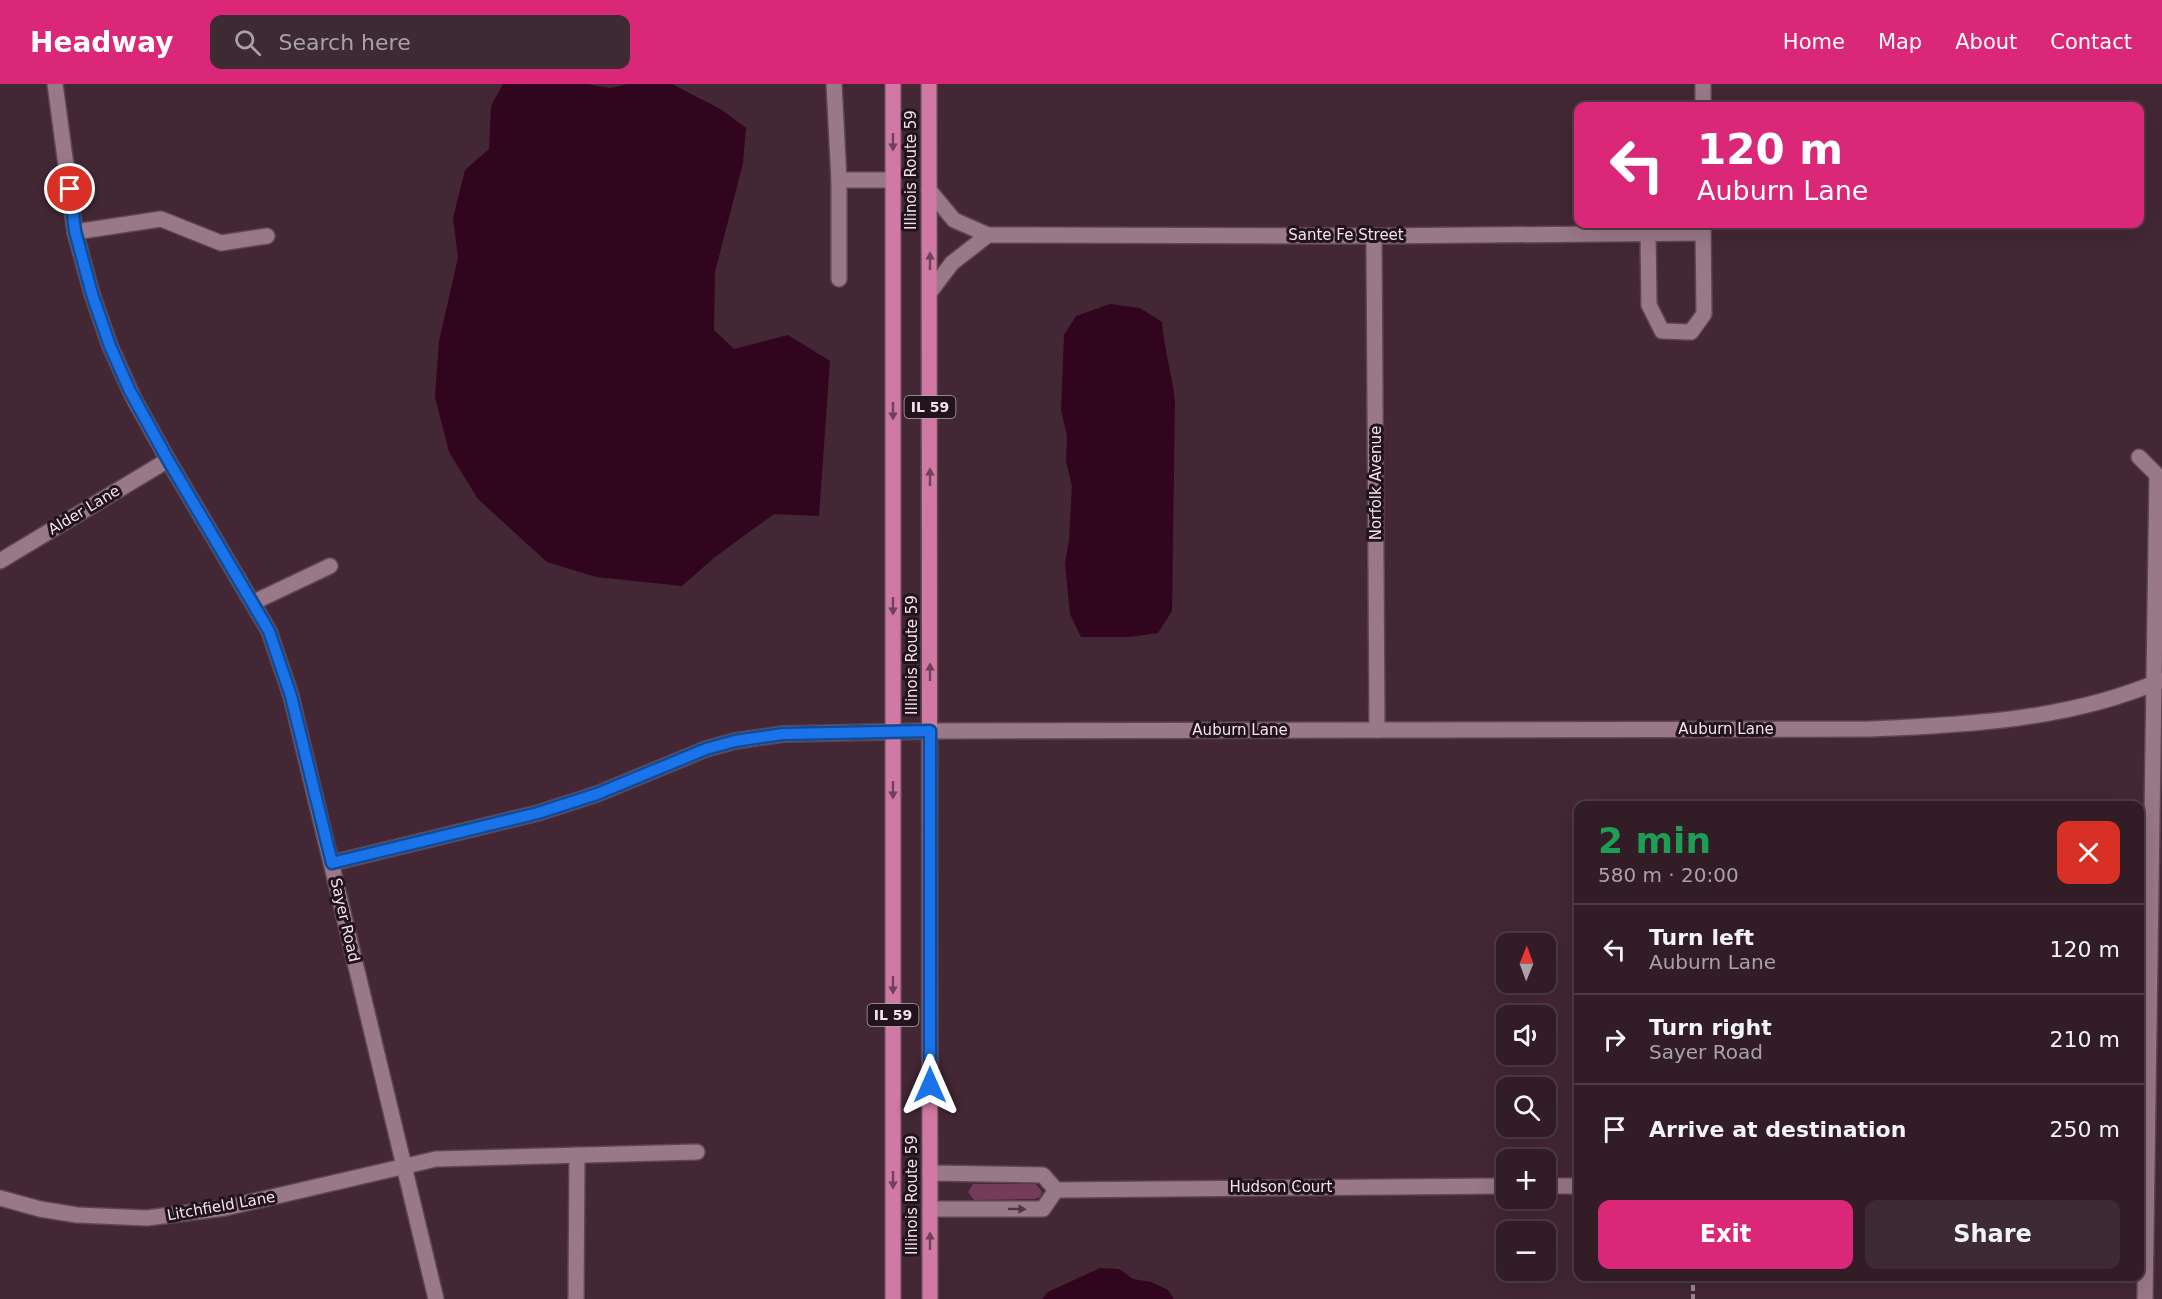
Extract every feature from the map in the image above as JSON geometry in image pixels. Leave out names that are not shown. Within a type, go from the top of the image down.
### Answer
[{"type":"main road","name":"Illinois Route 59","points":[[893,84],[893,1299]]},
{"type":"main road","name":"Illinois Route 59","points":[[929,84],[930,1299]]},
{"type":"street","name":"Sayer Road","points":[[55,84],[75,231],[92,294],[110,346],[133,397],[168,460],[254,602],[269,631],[291,696],[436,1299]]},
{"type":"street","points":[[834,84],[838,126],[839,279]]},
{"type":"street","points":[[1703,84],[1703,102]]},
{"type":"street","points":[[839,180],[893,180]]},
{"type":"street","name":"Sante Fe Street","points":[[929,190],[954,220],[988,235],[1648,234],[1703,228]]},
{"type":"street","points":[[75,231],[160,219],[221,243],[267,237]]},
{"type":"street","points":[[1648,234],[1649,305],[1662,331],[1690,332],[1704,314],[1703,228]]},
{"type":"street","points":[[930,292],[952,263],[988,235]]},
{"type":"street","name":"Norfolk Avenue","points":[[1374,236],[1377,729]]},
{"type":"street","points":[[2139,457],[2157,475],[2158,682],[2145,1299]]},
{"type":"street","name":"Alder Lane","points":[[0,561],[168,460]]},
{"type":"street","points":[[254,602],[330,566]]},
{"type":"street","name":"Auburn Lane","points":[[332,863],[538,813],[597,794],[706,749],[735,741],[783,734],[893,731],[1858,729],[1985,722],[2038,715],[2114,697],[2158,682]]},
{"type":"street","name":"Litchfield Lane","points":[[0,1198],[40,1209],[77,1215],[147,1218],[225,1208],[436,1159],[698,1152]]},
{"type":"street","points":[[576,1299],[577,1155]]},
{"type":"street","points":[[930,1173],[1043,1175],[1056,1190],[1043,1209],[930,1209]]},
{"type":"street","name":"Hudson Court","points":[[1056,1190],[1496,1186]]},
{"type":"street","points":[[1556,1186],[1574,1186]]},
{"type":"path","points":[[1693,1281],[1693,1299]]},
{"type":"shaded area","points":[[503,84],[586,84],[610,88],[628,84],[672,84],[722,110],[746,128],[743,163],[715,272],[714,330],[734,349],[788,335],[830,361],[819,516],[774,514],[715,557],[682,586],[596,577],[547,562],[478,499],[449,452],[435,397],[439,341],[458,258],[453,218],[465,170],[489,149],[491,106]]},
{"type":"shaded area","points":[[1110,304],[1140,308],[1162,322],[1175,401],[1172,611],[1158,633],[1130,637],[1081,637],[1070,614],[1065,564],[1069,540],[1072,486],[1066,461],[1067,436],[1061,410],[1064,335],[1076,316]]},
{"type":"shaded area","points":[[973,1184],[1036,1184],[1042,1192],[1040,1197],[1035,1199],[974,1200],[968,1192]]},
{"type":"shaded area","points":[[1100,1268],[1119,1269],[1133,1279],[1151,1282],[1168,1290],[1174,1299],[1042,1299],[1048,1292]]},
{"type":"route","points":[[70,189],[75,231],[92,294],[110,346],[130,391],[269,631],[291,696],[332,863],[538,813],[597,794],[706,749],[753,737],[783,734],[930,731],[930,1085]]}]
